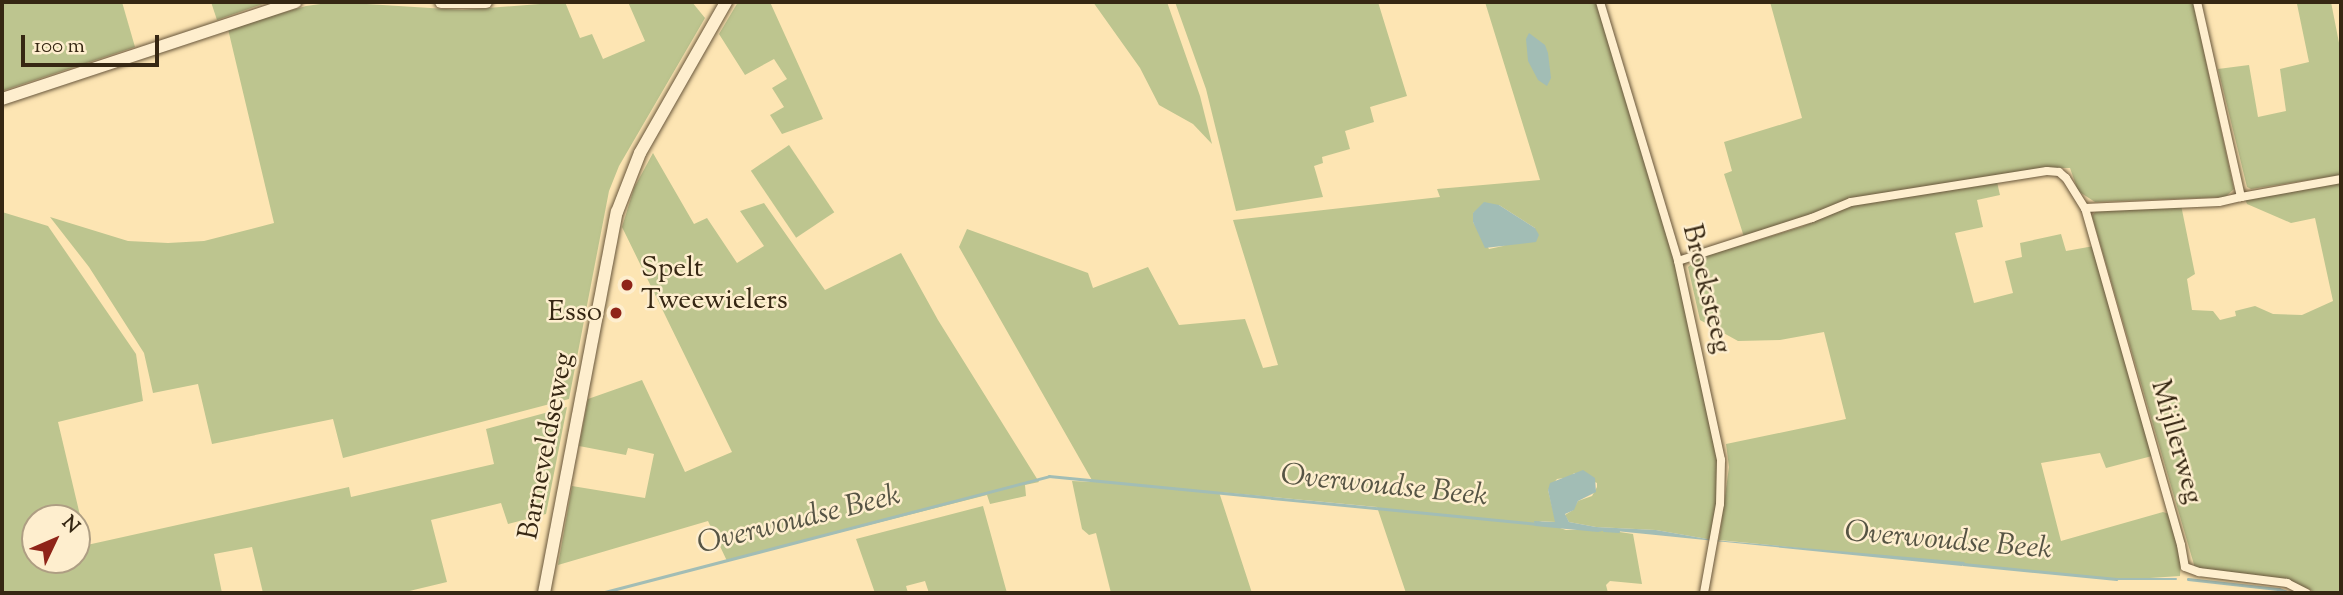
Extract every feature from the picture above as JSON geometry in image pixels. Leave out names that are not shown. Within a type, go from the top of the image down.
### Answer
[{"type":"main road","points":[[2,99],[295,2]]},
{"type":"main road","points":[[441,2],[486,2]]},
{"type":"main road","name":"Barneveldseweg","points":[[544,593],[617,212],[640,153],[722,3]]},
{"type":"street","name":"Broeksteeg","points":[[1600,2],[1678,261],[1721,460],[1720,505],[1704,593]]},
{"type":"street","points":[[2197,2],[2241,197]]},
{"type":"street","name":"Mijllerweg","points":[[1678,261],[1812,218],[1851,202],[2047,171],[2059,172],[2066,178],[2085,208],[2185,567],[2199,572],[2287,583],[2308,593]]},
{"type":"street","points":[[2085,208],[2219,202],[2341,179]]},
{"type":"green space","points":[[2,2],[122,2],[135,47],[2,91]]},
{"type":"green space","points":[[211,2],[268,2],[217,20]]},
{"type":"green space","points":[[335,2],[462,10],[565,2],[580,38],[592,34],[603,59],[645,41],[628,2],[692,2],[705,18],[619,166],[609,191],[569,399],[343,458],[333,419],[212,444],[198,384],[153,393],[144,353],[89,267],[50,217],[128,241],[168,243],[204,241],[274,223],[228,29],[306,6]]},
{"type":"green space","points":[[738,2],[770,2],[823,119],[782,134],[770,115],[784,107],[772,88],[787,79],[774,59],[745,75],[719,34]]},
{"type":"green space","points":[[1093,2],[1167,2],[1200,96],[1212,144],[1193,124],[1159,105],[1140,68]]},
{"type":"green space","points":[[1175,2],[1378,2],[1407,96],[1370,107],[1374,122],[1345,131],[1350,149],[1322,157],[1323,163],[1314,166],[1323,197],[1236,211],[1206,89]]},
{"type":"green space","points":[[1485,2],[1597,2],[1687,303],[1720,465],[1713,540],[1656,530],[1596,527],[1569,522],[1565,515],[1573,510],[1578,501],[1592,496],[1597,487],[1597,483],[1574,473],[1571,477],[1557,479],[1548,490],[1556,522],[1539,521],[1566,530],[1606,530],[1633,534],[1642,584],[1610,581],[1606,585],[1608,593],[1406,593],[1377,507],[1219,492],[1252,593],[1111,593],[1096,533],[1089,535],[1082,529],[1072,481],[1093,482],[959,247],[967,229],[1088,273],[1093,288],[1148,267],[1179,325],[1245,319],[1263,368],[1278,365],[1233,220],[1440,197],[1437,189],[1540,180]],"holes":[[[1499,205],[1535,228],[1503,246],[1489,249],[1473,222],[1473,213]]]},
{"type":"green space","points":[[1770,2],[2193,2],[2234,189],[2225,197],[2095,202],[2078,191],[2070,168],[2052,168],[1847,199],[1828,209],[1744,237],[1724,174],[1732,171],[1724,142],[1802,118]]},
{"type":"green space","points":[[2331,2],[2341,53],[2341,175],[2251,189],[2247,187],[2218,69],[2249,65],[2258,117],[2286,111],[2280,69],[2309,62],[2297,4]]},
{"type":"green space","points":[[789,145],[834,212],[796,238],[751,171]]},
{"type":"green space","points":[[653,153],[694,224],[707,218],[737,263],[764,246],[740,211],[764,203],[825,290],[901,253],[938,320],[1039,482],[1025,485],[1026,496],[990,504],[987,495],[727,561],[708,521],[558,565],[572,486],[645,498],[654,454],[628,448],[626,455],[579,446],[588,399],[642,380],[685,472],[732,452],[622,227],[634,188]]},
{"type":"green space","points":[[1997,182],[2000,195],[1977,200],[1983,227],[1955,233],[1974,303],[2013,293],[2005,261],[2022,257],[2020,243],[2061,234],[2066,251],[2094,246],[2152,456],[2106,468],[2100,453],[2041,463],[2061,541],[2163,512],[2169,514],[2181,560],[2180,576],[2120,580],[1719,540],[1729,467],[1726,444],[1846,419],[1824,332],[1780,340],[1738,341],[1700,320],[1688,267],[1699,258],[1801,227],[1858,203]]},
{"type":"green space","points":[[2341,182],[2341,593],[2317,593],[2286,579],[2195,568],[2092,216],[2096,211],[2181,205],[2195,274],[2187,279],[2192,310],[2213,311],[2220,320],[2236,316],[2235,311],[2255,306],[2273,314],[2302,315],[2333,301],[2315,218],[2291,223],[2247,204],[2245,199]]},
{"type":"green space","points":[[2,212],[48,226],[136,354],[143,401],[58,422],[77,504],[21,504],[21,574],[91,574],[91,544],[349,487],[351,497],[494,464],[486,429],[567,407],[546,514],[508,524],[501,503],[431,520],[447,582],[401,593],[263,593],[252,547],[214,554],[222,593],[2,593]]},
{"type":"green space","points":[[983,506],[1007,593],[929,593],[925,581],[906,586],[908,593],[875,593],[856,539]]},
{"type":"water","points":[[1529,33],[1545,45],[1548,53],[1551,78],[1547,86],[1538,80],[1528,61],[1526,39]]},
{"type":"water","points":[[1484,202],[1499,205],[1535,228],[1539,235],[1536,242],[1485,248],[1473,222],[1473,213]]},
{"type":"water","points":[[1583,470],[1595,478],[1596,492],[1578,501],[1574,510],[1565,514],[1569,522],[1596,527],[1656,530],[1713,540],[1965,562],[1962,566],[1606,530],[1598,532],[1535,526],[1534,521],[1555,522],[1548,490],[1550,483]]},
{"type":"waterway","name":"Overwoudse Beek","points":[[601,593],[1049,476],[1535,524]]},
{"type":"waterway","name":"Overwoudse Beek","points":[[1604,530],[1618,531]]},
{"type":"waterway","name":"Overwoudse Beek","points":[[1963,564],[2116,579],[2176,579]]},
{"type":"waterway","name":"Overwoudse Beek","points":[[2188,579],[2279,589],[2290,593]]},
{"type":"place","name":"Spelt Tweewielers","points":[[627,285]]},
{"type":"place","name":"Esso","points":[[616,313]]}]
